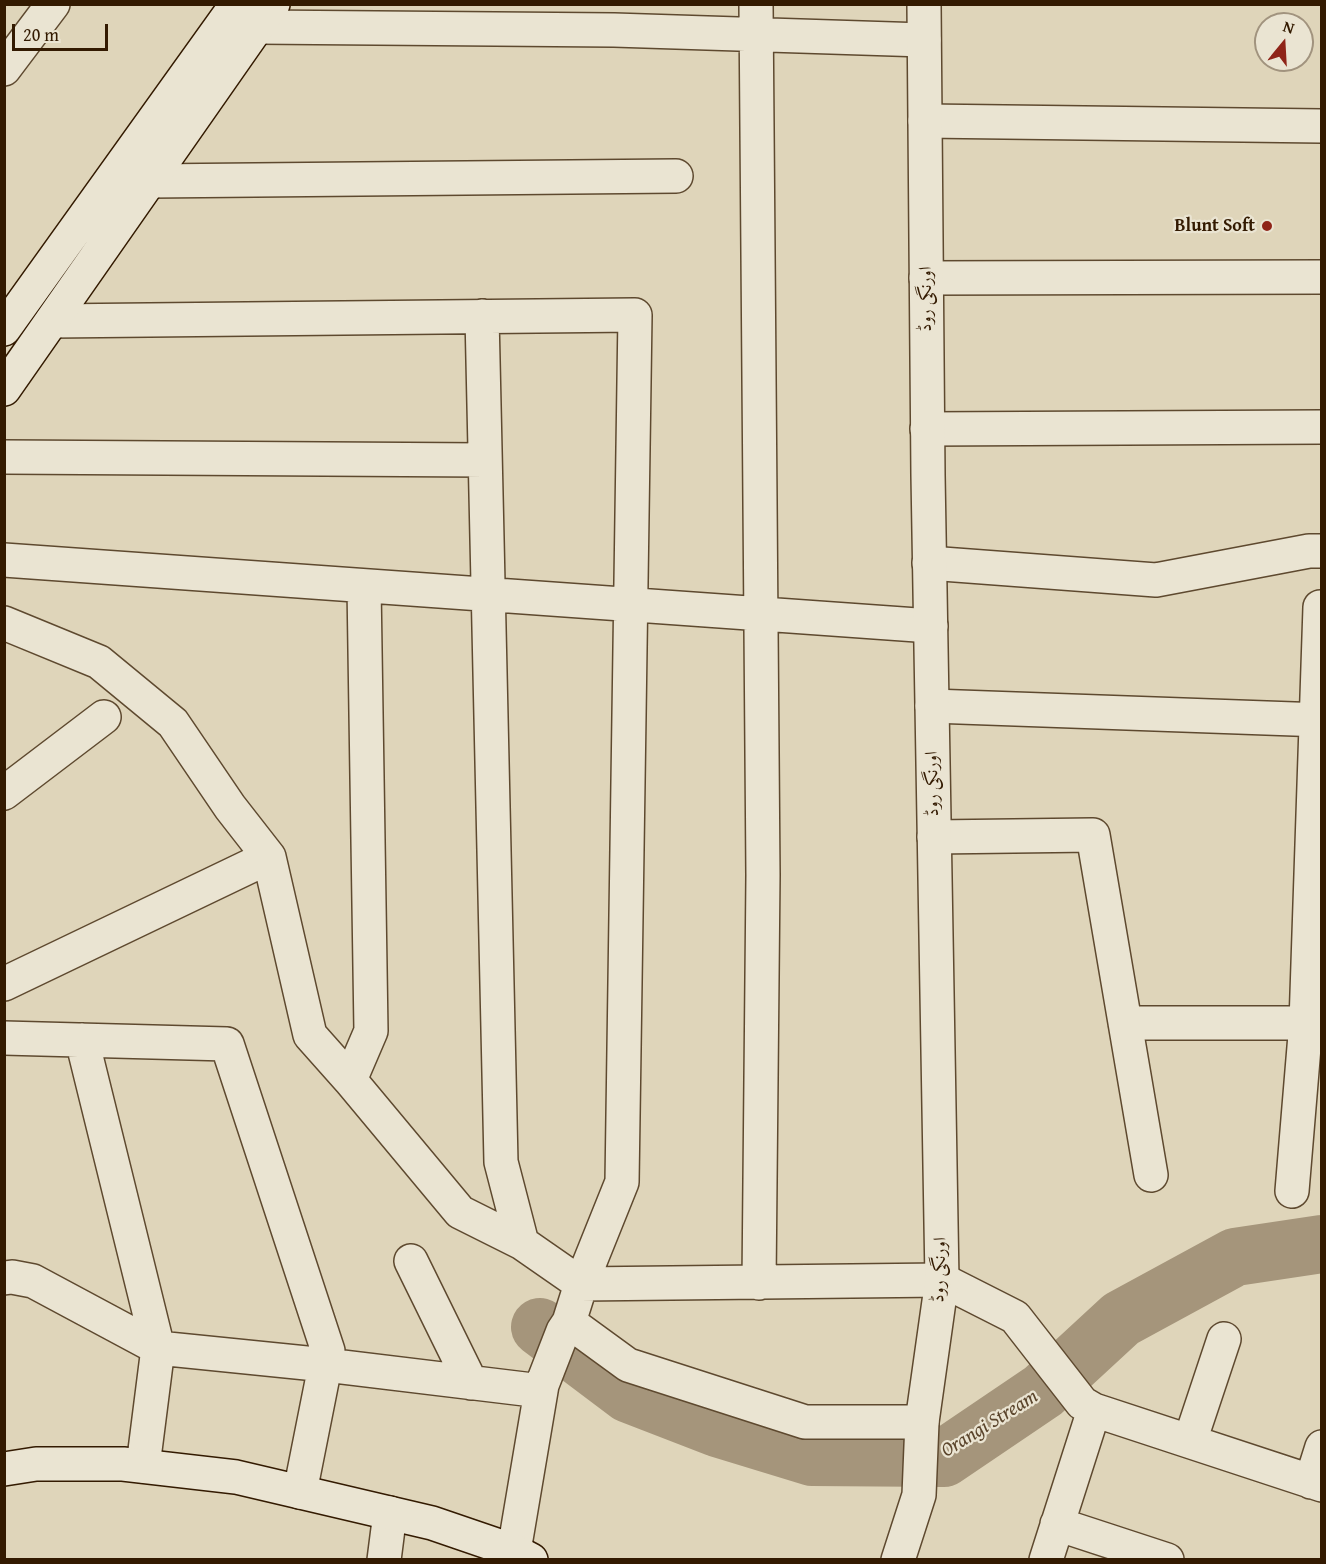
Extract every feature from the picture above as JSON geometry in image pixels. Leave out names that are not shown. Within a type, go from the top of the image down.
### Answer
[{"type":"street","points":[[4,69],[52,4]]},
{"type":"street","name":"اورنگی روڈ","points":[[898,1560],[919,1495],[922,1429],[942,1280],[927,429],[924,4]]},
{"type":"street","points":[[256,12],[622,13],[756,19],[924,40]]},
{"type":"street","points":[[4,389],[150,181],[256,12]]},
{"type":"street","points":[[4,329],[256,12]]},
{"type":"street","points":[[756,19],[763,875],[759,1283]]},
{"type":"street","points":[[925,121],[1322,126]]},
{"type":"street","points":[[150,181],[676,176]]},
{"type":"street","points":[[926,278],[1322,277]]},
{"type":"street","points":[[4,1468],[36,1464],[123,1464],[236,1477],[432,1523],[523,1555],[541,1388],[622,1182],[635,315],[52,321]]},
{"type":"street","points":[[482,316],[501,1162],[522,1243]]},
{"type":"street","points":[[927,429],[1322,427]]},
{"type":"street","points":[[4,457],[485,460]]},
{"type":"street","points":[[929,563],[1156,579],[1309,551],[1322,551]]},
{"type":"street","points":[[4,560],[930,626]]},
{"type":"street","points":[[350,1080],[370,1031],[364,586]]},
{"type":"street","points":[[1292,1191],[1314,1023],[1320,608]]},
{"type":"street","points":[[4,623],[99,662],[173,723],[230,807],[269,857],[310,1035],[460,1212],[522,1243],[581,1284],[942,1280],[1015,1317],[1088,1407],[1316,1484],[1322,1447]]},
{"type":"street","points":[[932,706],[1319,720]]},
{"type":"street","points":[[4,794],[104,717]]},
{"type":"street","points":[[934,837],[1093,835],[1151,1175]]},
{"type":"street","points":[[4,984],[269,857]]},
{"type":"street","points":[[1125,1023],[1314,1023]]},
{"type":"street","points":[[4,1038],[227,1044],[328,1351],[300,1492]]},
{"type":"street","points":[[82,1040],[158,1348],[143,1466]]},
{"type":"street","points":[[411,1261],[471,1383]]},
{"type":"street","points":[[4,1278],[12,1277],[33,1281],[158,1348],[471,1383],[541,1388]]},
{"type":"street","points":[[566,1327],[628,1365],[805,1422],[922,1429]]},
{"type":"street","points":[[1190,1442],[1224,1339]]},
{"type":"street","points":[[1046,1560],[1088,1407]]},
{"type":"street","points":[[384,1560],[390,1513]]},
{"type":"street","points":[[1057,1524],[1167,1560]]},
{"type":"waterway","name":"Orangi Stream","points":[[540,1327],[629,1394],[717,1428],[812,1457],[944,1458],[1043,1391],[1121,1319],[1235,1257],[1322,1244]]},
{"type":"place","name":"Blunt Soft","points":[[1267,226]]}]
